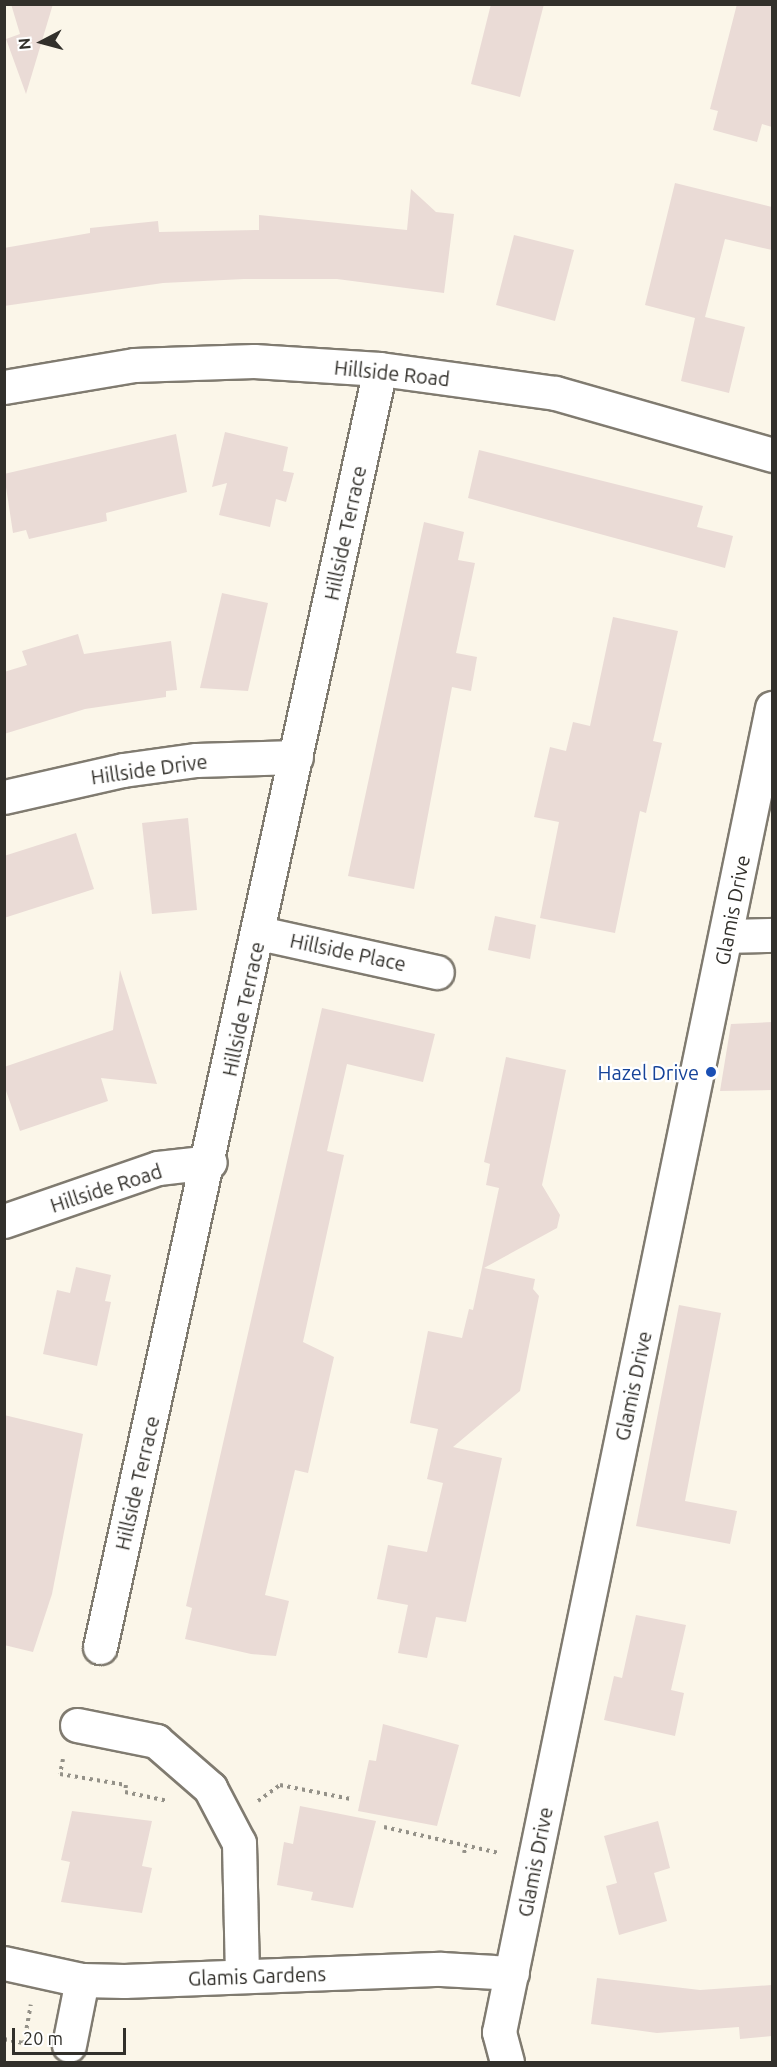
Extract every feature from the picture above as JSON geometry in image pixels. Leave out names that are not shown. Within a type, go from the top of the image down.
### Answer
[{"type":"street","name":"Hillside Road","points":[[4,387],[134,365],[254,362],[380,369],[555,393],[772,455]]},
{"type":"street","name":"Hillside Terrace","points":[[100,1647],[210,1162],[380,369]]},
{"type":"street","name":"Glamis Drive","points":[[507,2062],[499,2032],[727,936],[772,708]]},
{"type":"street","name":"Hillside Drive","points":[[4,797],[133,768],[296,757]]},
{"type":"street","name":"Hillside Place","points":[[259,933],[437,972]]},
{"type":"street","points":[[727,936],[772,935]]},
{"type":"street","name":"Hillside Road","points":[[4,1221],[158,1168],[210,1162]]},
{"type":"street","points":[[77,1725],[156,1741],[210,1788],[239,1843],[243,1976]]},
{"type":"street","name":"Glamis Gardens","points":[[4,1963],[82,1980],[441,1969],[512,1973]]},
{"type":"street","points":[[69,2045],[82,1980]]},
{"type":"path","points":[[384,1827],[535,1861]]},
{"type":"path","points":[[464,1853],[466,1846]]},
{"type":"building","points":[[11,4],[53,4],[26,94],[6,39],[20,34]]},
{"type":"building","points":[[491,4],[544,4],[520,97],[471,84]]},
{"type":"building","points":[[737,4],[772,4],[772,127],[762,124],[757,142],[713,130],[718,111],[710,109]]},
{"type":"building","points":[[675,183],[772,207],[772,250],[725,239],[705,317],[745,327],[729,393],[681,381],[695,318],[645,305]]},
{"type":"building","points":[[411,189],[436,212],[454,214],[444,293],[337,279],[244,279],[163,283],[4,306],[4,248],[90,233],[90,228],[158,221],[159,232],[259,230],[259,215],[407,230]]},
{"type":"building","points":[[514,235],[574,250],[555,321],[496,305]]},
{"type":"building","points":[[225,432],[288,447],[283,471],[294,473],[286,502],[276,499],[270,527],[219,515],[227,483],[212,487]]},
{"type":"building","points":[[176,434],[187,492],[106,513],[107,521],[29,539],[26,530],[13,533],[4,474]]},
{"type":"building","points":[[479,450],[703,506],[697,527],[733,536],[725,568],[468,498]]},
{"type":"building","points":[[424,522],[464,532],[458,560],[475,563],[456,653],[477,657],[471,691],[452,687],[414,889],[348,876]]},
{"type":"building","points":[[222,593],[268,603],[248,691],[200,688]]},
{"type":"building","points":[[613,617],[678,631],[653,741],[662,743],[646,813],[640,811],[615,933],[540,918],[559,822],[534,817],[550,747],[566,751],[573,722],[590,726]]},
{"type":"building","points":[[78,634],[84,654],[171,641],[177,690],[166,691],[166,697],[85,709],[4,734],[4,672],[27,665],[22,651]]},
{"type":"building","points":[[188,818],[197,910],[152,914],[142,823]]},
{"type":"building","points":[[76,833],[94,889],[4,918],[4,856]]},
{"type":"building","points":[[495,916],[536,925],[530,959],[488,950]]},
{"type":"building","points":[[120,970],[157,1084],[101,1078],[108,1101],[20,1131],[4,1085],[4,1067],[113,1030]]},
{"type":"building","points":[[322,1008],[435,1034],[423,1082],[347,1064],[327,1151],[344,1155],[303,1342],[334,1357],[308,1473],[295,1470],[265,1595],[289,1601],[276,1656],[251,1654],[185,1639],[192,1608],[186,1606]]},
{"type":"building","points":[[772,1022],[772,1090],[720,1091],[731,1024]]},
{"type":"building","points":[[506,1057],[566,1070],[542,1185],[560,1215],[557,1228],[484,1268],[535,1279],[533,1289],[539,1296],[520,1391],[453,1447],[502,1458],[466,1622],[436,1617],[427,1658],[398,1653],[408,1605],[377,1599],[388,1545],[427,1552],[443,1483],[427,1479],[438,1429],[410,1423],[428,1331],[462,1338],[469,1309],[473,1310],[499,1188],[486,1185],[490,1164],[484,1162]]},
{"type":"building","points":[[76,1267],[111,1275],[105,1301],[111,1302],[97,1366],[43,1354],[57,1290],[70,1293]]},
{"type":"building","points":[[679,1305],[721,1313],[685,1501],[737,1511],[730,1544],[636,1526]]},
{"type":"building","points":[[4,1415],[83,1434],[52,1594],[33,1652],[4,1645]]},
{"type":"building","points":[[636,1615],[686,1625],[671,1690],[684,1693],[675,1736],[604,1720],[614,1676],[622,1678]]},
{"type":"building","points":[[383,1724],[459,1745],[437,1826],[358,1811],[369,1760],[376,1761]]},
{"type":"building","points":[[300,1806],[376,1821],[353,1908],[311,1900],[313,1892],[277,1885],[284,1842],[293,1844]]},
{"type":"building","points":[[72,1811],[152,1821],[142,1866],[152,1868],[142,1913],[61,1902],[70,1862],[61,1860]]},
{"type":"building","points":[[658,1821],[670,1868],[654,1873],[667,1921],[619,1935],[606,1886],[617,1883],[604,1836]]},
{"type":"building","points":[[597,1978],[700,1990],[772,1985],[772,2036],[740,2039],[739,2027],[657,2033],[591,2024]]},
{"type":"place","name":"Hazel Drive","points":[[711,1072]]}]
